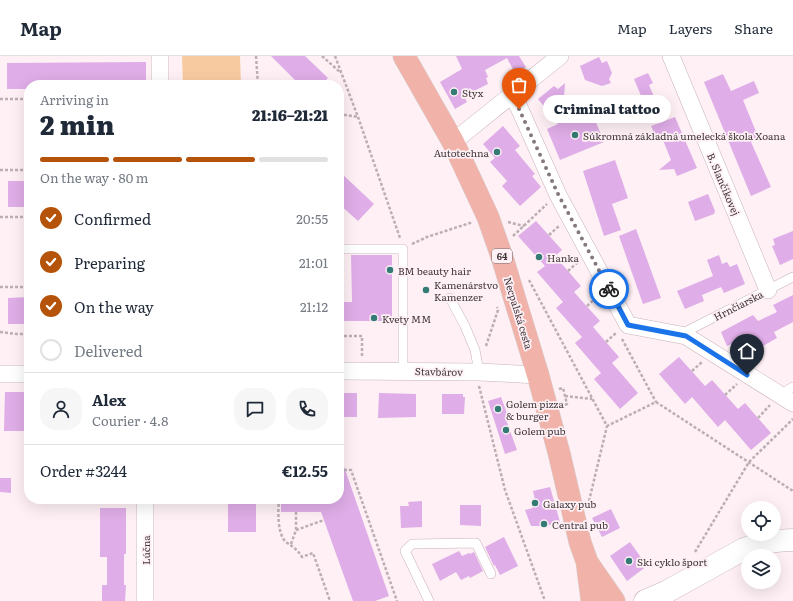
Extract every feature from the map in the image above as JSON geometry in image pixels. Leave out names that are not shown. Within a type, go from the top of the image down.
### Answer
[{"type":"main road","name":"Necpalská cesta","points":[[404,56],[452,142],[488,217],[502,257],[538,374],[559,453],[580,542],[587,562],[592,601]]},
{"type":"main road","name":"Necpalská cesta","points":[[587,562],[614,601]]},
{"type":"street","points":[[160,56],[160,80]]},
{"type":"street","points":[[452,142],[560,56]]},
{"type":"street","name":"B. Slančíkovej","points":[[671,56],[768,290]]},
{"type":"street","points":[[513,94],[558,194],[628,325],[686,336],[788,395]]},
{"type":"street","name":"Stavbárov","points":[[344,371],[538,374]]},
{"type":"street","points":[[0,374],[24,374]]},
{"type":"street","name":"Lúčna","points":[[145,504],[145,601]]},
{"type":"street","points":[[645,601],[672,593],[744,548],[778,540],[793,540]]},
{"type":"lane","points":[[344,249],[403,249],[403,371]]},
{"type":"lane","name":"Hrnčiarska","points":[[686,336],[689,330],[793,277]]},
{"type":"lane","points":[[450,298],[476,350],[479,372]]},
{"type":"lane","points":[[429,601],[405,552],[412,544],[476,543],[491,574]]},
{"type":"path","points":[[256,56],[258,80]]},
{"type":"path","points":[[322,56],[342,74]]},
{"type":"path","points":[[334,56],[358,117],[403,249],[427,237],[470,223]]},
{"type":"path","points":[[0,99],[24,99]]},
{"type":"path","points":[[344,115],[358,117]]},
{"type":"path","points":[[0,170],[24,170]]},
{"type":"path","points":[[512,237],[558,194]]},
{"type":"path","points":[[0,217],[24,217]]},
{"type":"path","points":[[472,217],[475,229]]},
{"type":"path","points":[[506,221],[524,226]]},
{"type":"path","points":[[526,275],[607,426],[589,502]]},
{"type":"path","points":[[0,287],[24,288]]},
{"type":"path","points":[[496,303],[498,310],[480,363],[478,388],[505,490],[545,601]]},
{"type":"path","points":[[618,331],[656,402],[793,490]]},
{"type":"path","points":[[0,332],[24,334]]},
{"type":"path","points":[[344,336],[362,336],[362,371]]},
{"type":"path","points":[[563,388],[567,404]]},
{"type":"path","points":[[565,396],[593,399]]},
{"type":"path","points":[[607,426],[656,402]]},
{"type":"path","points":[[695,552],[749,462],[793,419]]},
{"type":"path","points":[[344,470],[350,470],[397,601]]},
{"type":"path","points":[[279,504],[278,524],[285,541],[298,550],[302,557],[313,553],[330,601]]},
{"type":"path","points":[[360,513],[365,511]]},
{"type":"path","points":[[291,544],[296,530],[296,512]]},
{"type":"path","points":[[296,530],[324,520]]},
{"type":"path","points":[[381,572],[386,570]]},
{"type":"shaded area","points":[[182,56],[240,56],[241,80],[183,80]]},
{"type":"building","points":[[271,56],[305,56],[328,78],[326,80],[295,80]]},
{"type":"building","points":[[456,56],[519,56],[526,67],[516,75],[507,58],[485,70],[488,77],[486,78],[488,84],[464,96],[467,102],[455,109],[440,82],[462,69]]},
{"type":"building","points":[[599,57],[602,63],[607,61],[612,73],[609,79],[611,83],[602,86],[585,80],[580,66]]},
{"type":"building","points":[[146,62],[146,80],[24,80],[24,89],[7,89],[7,63]]},
{"type":"building","points":[[648,73],[653,83],[649,85],[655,99],[644,103],[634,79]]},
{"type":"building","points":[[723,74],[731,91],[754,81],[759,93],[743,100],[759,139],[751,142],[771,187],[751,196],[704,82]]},
{"type":"building","name":"Súkromná základná umelecká škola Xoana","points":[[565,83],[564,97],[575,111],[589,105],[604,142],[560,160],[547,129],[558,124],[538,99],[554,86],[558,89]]},
{"type":"building","points":[[675,117],[697,168],[677,176],[674,169],[659,170],[671,160],[661,135],[656,137],[651,126]]},
{"type":"building","points":[[503,126],[520,146],[515,150],[535,174],[532,176],[541,187],[520,206],[502,186],[507,181],[490,162],[495,158],[483,144]]},
{"type":"building","points":[[615,160],[628,198],[612,204],[621,230],[604,236],[583,171]]},
{"type":"building","points":[[344,176],[374,204],[358,221],[344,208]]},
{"type":"building","points":[[8,181],[24,181],[24,207],[8,207]]},
{"type":"building","points":[[708,194],[715,211],[714,214],[695,221],[688,202]]},
{"type":"building","points":[[536,221],[562,250],[555,256],[581,286],[574,292],[600,321],[593,327],[619,357],[612,363],[638,393],[620,409],[594,379],[601,373],[575,343],[582,337],[556,308],[563,302],[537,272],[545,266],[518,236]]},
{"type":"building","points":[[636,229],[661,298],[643,304],[619,236]]},
{"type":"building","points":[[793,231],[793,259],[780,265],[772,246],[775,245],[773,239]]},
{"type":"building","points":[[351,255],[392,255],[392,321],[344,321],[344,302],[352,302]]},
{"type":"building","points":[[719,255],[722,264],[727,262],[730,267],[737,264],[745,284],[724,293],[721,287],[702,295],[704,301],[685,309],[677,291],[713,276],[707,260]]},
{"type":"building","points":[[793,295],[793,322],[774,332],[777,338],[745,356],[736,342],[727,346],[721,332],[753,315],[758,321],[777,312],[773,305]]},
{"type":"building","points":[[24,297],[24,324],[8,324],[8,298]]},
{"type":"building","points":[[679,357],[705,386],[712,380],[738,409],[745,403],[771,433],[751,450],[725,420],[718,427],[692,397],[685,404],[659,374]]},
{"type":"building","points":[[5,392],[24,392],[24,431],[4,431]]},
{"type":"building","points":[[344,393],[357,393],[357,417],[344,417]]},
{"type":"building","points":[[379,393],[416,394],[416,417],[378,418]]},
{"type":"building","points":[[442,394],[463,394],[463,397],[465,397],[464,414],[442,414]]},
{"type":"building","points":[[501,397],[508,416],[505,417],[517,450],[505,454],[488,401]]},
{"type":"building","points":[[344,467],[389,596],[375,601],[353,601],[321,512],[281,512],[281,504],[344,504]]},
{"type":"building","points":[[0,478],[11,478],[11,493],[0,492]]},
{"type":"building","points":[[550,487],[560,522],[545,526],[531,526],[525,510],[533,508],[531,502],[535,500],[533,491]]},
{"type":"building","points":[[422,501],[422,527],[401,528],[400,506],[409,506],[408,502]]},
{"type":"building","points":[[228,504],[256,504],[256,532],[228,532]]},
{"type":"building","points":[[460,505],[481,505],[481,526],[460,525]]},
{"type":"building","points":[[100,508],[126,508],[126,554],[124,554],[124,585],[126,585],[125,601],[102,601],[102,585],[107,585],[107,557],[100,557]]},
{"type":"building","points":[[611,509],[620,528],[602,537],[592,518]]},
{"type":"building","points":[[504,537],[518,566],[500,575],[485,547]]},
{"type":"building","name":"Ski cyklo šport","points":[[630,542],[647,566],[627,581],[610,556]]},
{"type":"building","points":[[459,551],[462,556],[474,552],[483,571],[470,578],[469,576],[461,580],[456,572],[440,581],[432,564]]},
{"type":"way so far","points":[[519,109],[558,194],[609,289]]},
{"type":"place","name":"Styx","points":[[454,92]]},
{"type":"place","name":"Criminal tattoo","points":[[519,109]]},
{"type":"place","name":"Súkromná základná umelecká škola Xoana","points":[[575,135]]},
{"type":"place","name":"Autotechna","points":[[497,152]]},
{"type":"place","name":"Hanka","points":[[539,257]]},
{"type":"place","name":"BM beauty hair","points":[[390,270]]},
{"type":"place","name":"Kamenárstvo Kamenzer","points":[[426,290]]},
{"type":"place","name":"Kvety MM","points":[[374,318]]},
{"type":"place","name":"Golem pizza & burger","points":[[498,409]]},
{"type":"place","name":"Golem pub","points":[[506,430]]},
{"type":"place","name":"Galaxy pub","points":[[535,503]]},
{"type":"place","name":"Central pub","points":[[544,524]]},
{"type":"place","name":"Ski cyklo šport","points":[[629,561]]},
{"type":"route","points":[[609,289],[628,325],[686,336],[747,375]]}]
